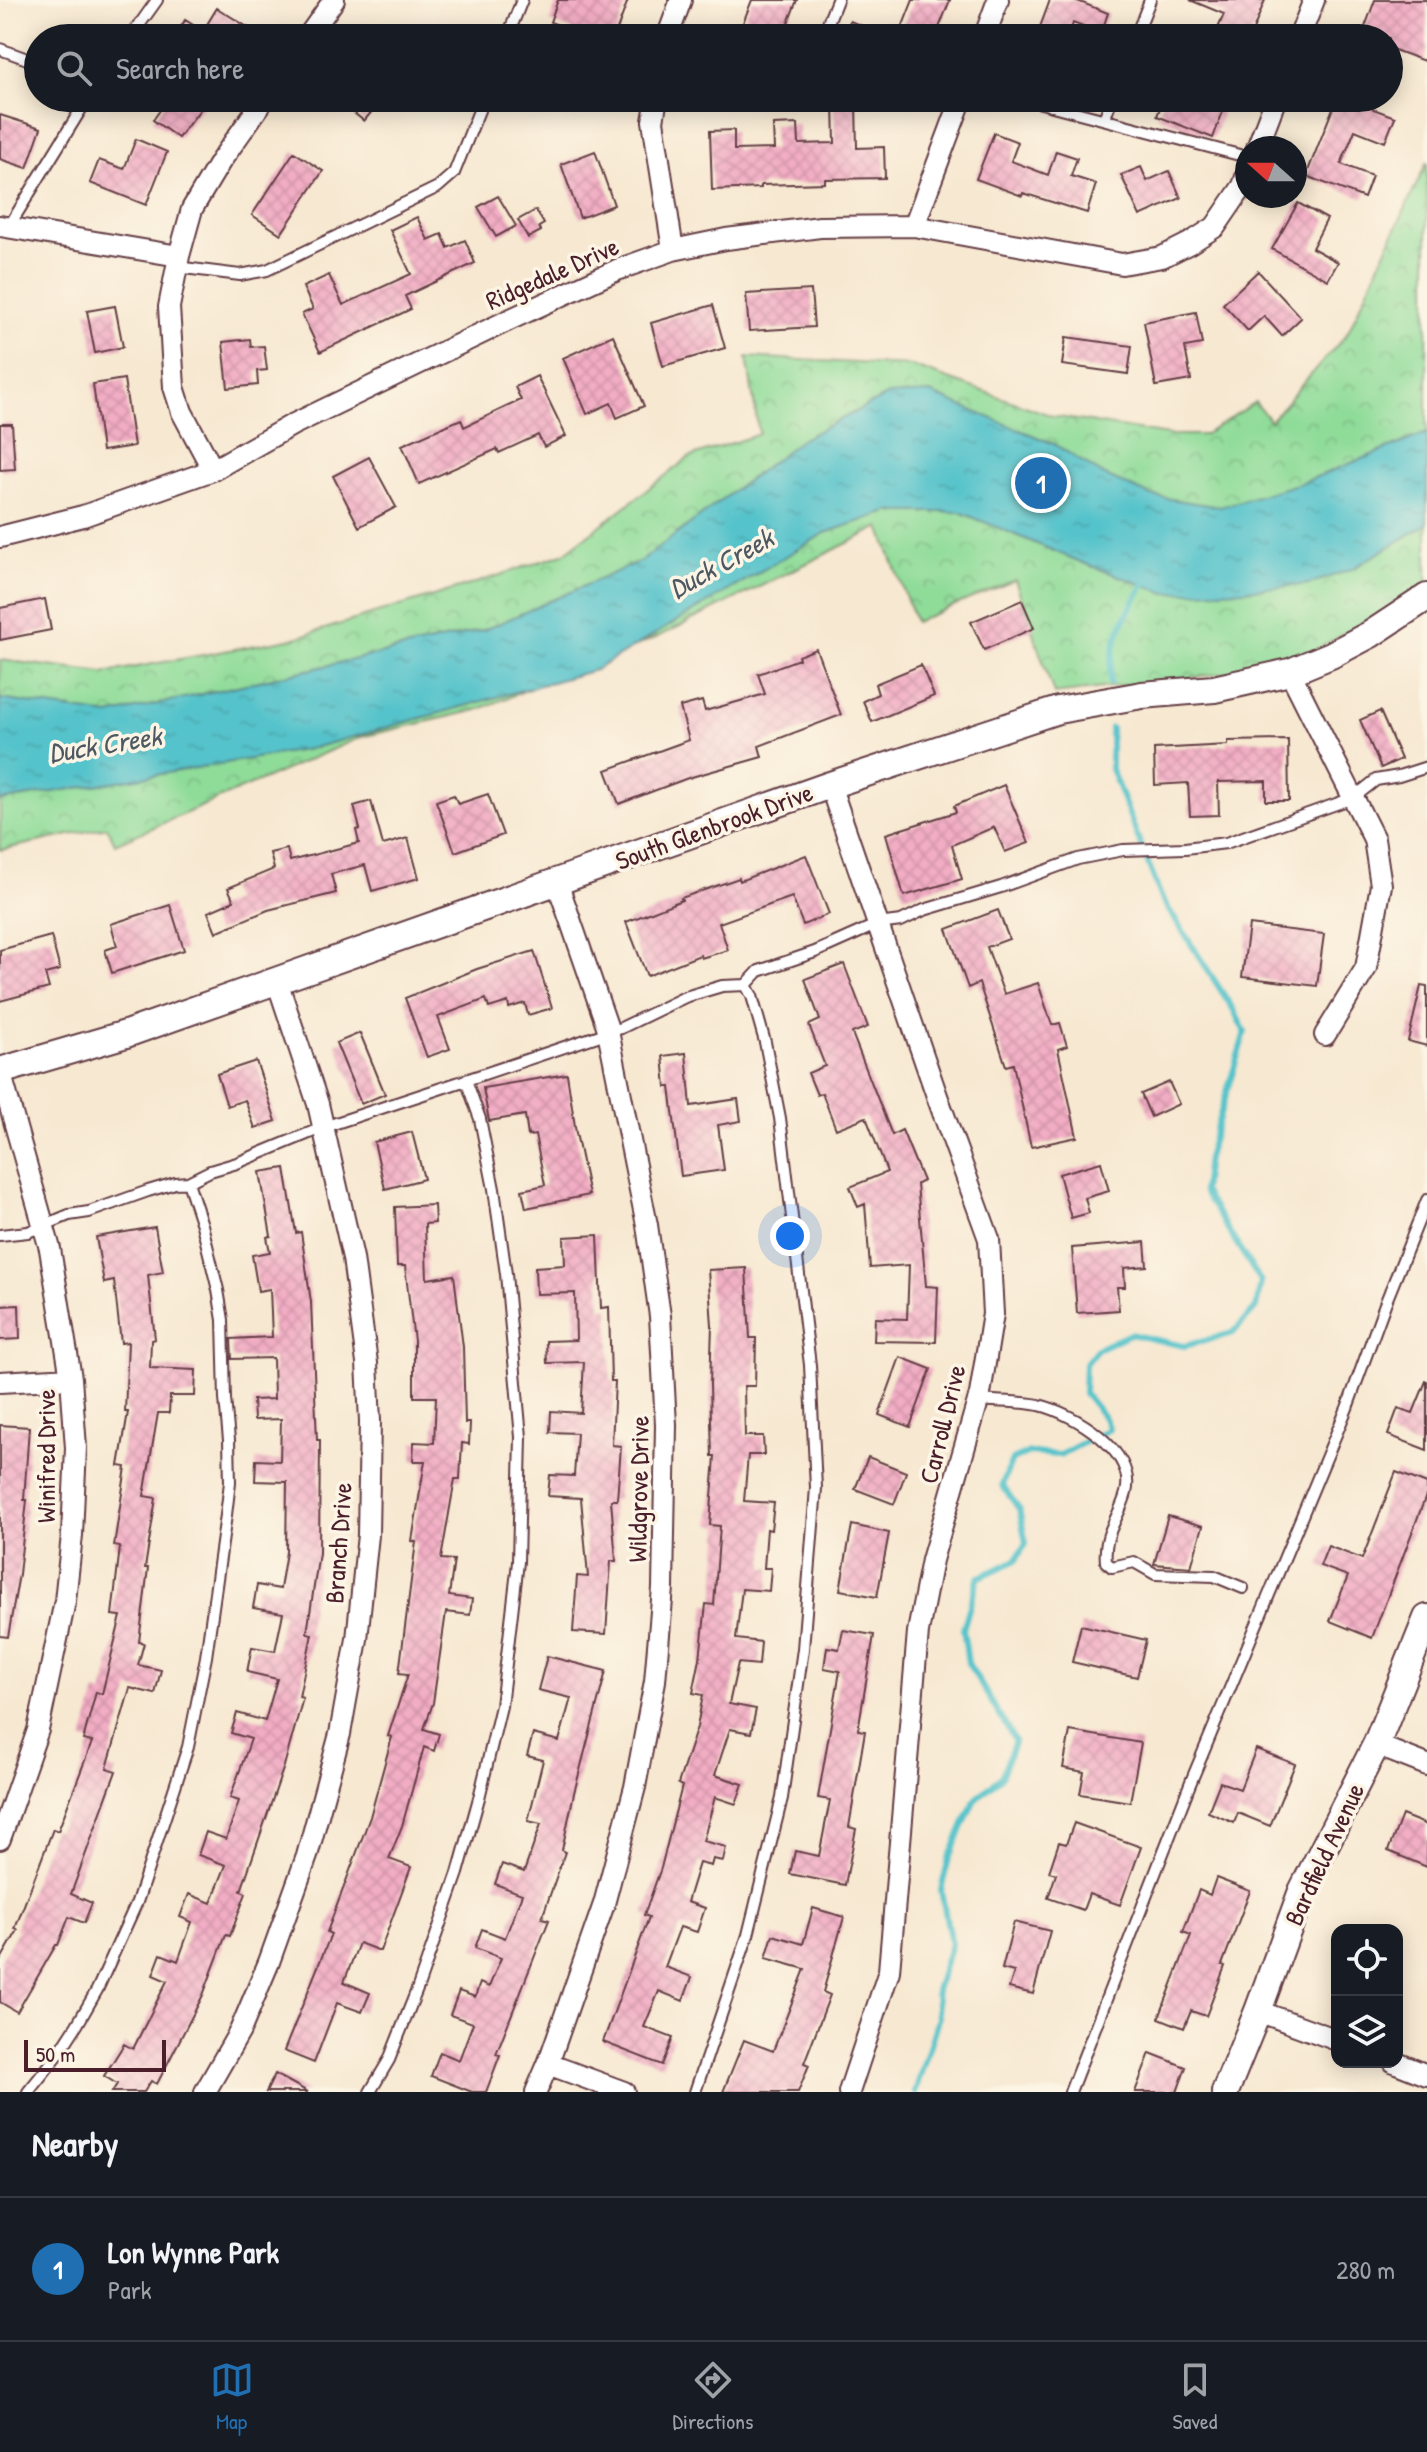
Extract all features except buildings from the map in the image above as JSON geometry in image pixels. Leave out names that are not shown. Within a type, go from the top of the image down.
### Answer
[{"type":"street","points":[[317,24],[334,0]]},
{"type":"street","points":[[672,24],[681,0]]},
{"type":"street","points":[[989,24],[998,0]]},
{"type":"street","points":[[1305,24],[1314,0]]},
{"type":"street","points":[[213,470],[182,412],[174,387],[169,307],[192,209],[255,112]]},
{"type":"street","points":[[655,112],[653,121],[673,250]]},
{"type":"street","points":[[914,226],[957,112]]},
{"type":"street","points":[[1262,136],[1271,112]]},
{"type":"street","name":"Ridgedale Drive","points":[[0,537],[83,516],[213,470],[292,425],[511,319],[617,270],[673,250],[726,239],[820,227],[914,226],[1122,264],[1162,257],[1190,243],[1215,227],[1235,198]]},
{"type":"street","points":[[4,227],[178,262]]},
{"type":"street","name":"South Glenbrook Drive","points":[[0,1071],[126,1034],[830,785],[1058,710],[1142,695],[1214,689],[1290,672],[1371,634],[1427,597]]},
{"type":"street","points":[[1290,672],[1374,839],[1381,885],[1366,968],[1325,1035]]},
{"type":"street","name":"Carroll Drive","points":[[830,785],[989,1239],[993,1314],[978,1400],[932,1560],[918,1632],[889,1971],[849,2092]]},
{"type":"street","name":"Wildgrove Drive","points":[[536,2092],[604,1904],[635,1787],[655,1681],[663,1588],[666,1425],[660,1316],[647,1225],[608,1031],[557,882]]},
{"type":"street","name":"Branch Drive","points":[[205,2092],[240,2031],[269,1962],[307,1856],[340,1734],[357,1639],[368,1535],[370,1421],[367,1363],[353,1258],[324,1127],[277,981]]},
{"type":"street","name":"Winifred Drive","points":[[0,1071],[44,1225],[62,1311],[76,1448],[65,1601],[38,1730],[0,1839]]},
{"type":"street","points":[[0,1382],[71,1378]]},
{"type":"street","name":"Bardfield Avenue","points":[[1225,2092],[1302,1891],[1376,1745],[1427,1618]]},
{"type":"street","points":[[1376,1745],[1427,1765]]},
{"type":"street","points":[[1258,2011],[1331,2038]]},
{"type":"street","points":[[548,2064],[624,2092]]},
{"type":"street","points":[[1403,2066],[1427,2075]]},
{"type":"lane","points":[[140,24],[157,0]]},
{"type":"lane","points":[[513,24],[522,0]]},
{"type":"lane","points":[[828,24],[837,0]]},
{"type":"lane","points":[[1141,24],[1150,0]]},
{"type":"lane","points":[[0,49],[24,58]]},
{"type":"lane","points":[[4,227],[79,112]]},
{"type":"lane","points":[[178,262],[240,275],[267,270],[438,187],[454,173],[478,112]]},
{"type":"lane","points":[[1077,112],[1235,154]]},
{"type":"lane","points":[[1104,119],[1107,112]]},
{"type":"lane","points":[[0,1235],[28,1232],[148,1191],[188,1182],[324,1127],[621,1028],[685,997],[722,986],[746,985],[759,971],[815,952],[878,924],[901,921],[924,910],[1078,859],[1130,850],[1226,843],[1353,798],[1376,780],[1427,767]]},
{"type":"lane","points":[[695,2092],[748,1935],[782,1798],[803,1649],[816,1488],[810,1365],[780,1118],[765,1042],[746,985]]},
{"type":"lane","points":[[370,2092],[389,2060],[422,1976],[458,1873],[479,1798],[501,1706],[518,1562],[521,1437],[506,1274],[480,1119],[466,1080]]},
{"type":"lane","points":[[28,2092],[57,2056],[90,2002],[137,1902],[188,1747],[206,1657],[230,1482],[229,1440],[223,1320],[202,1225],[188,1182]]},
{"type":"lane","points":[[1070,2092],[1190,1784],[1347,1408],[1427,1200]]},
{"type":"lane","points":[[978,1400],[1036,1404],[1069,1415],[1108,1443],[1128,1477],[1126,1494],[1108,1534],[1106,1562],[1112,1567],[1134,1562],[1155,1574],[1214,1576],[1243,1588]]},
{"type":"green space","points":[[1427,162],[1427,583],[1400,602],[1287,666],[1054,694],[1015,580],[915,622],[880,527],[658,637],[477,710],[361,737],[115,844],[107,827],[0,850],[0,660],[104,673],[295,638],[563,554],[690,457],[759,434],[747,357],[912,366],[1053,416],[1168,435],[1204,435],[1255,402],[1270,421],[1347,334]]},
{"type":"water","name":"Duck Creek","points":[[930,393],[1054,444],[1105,476],[1152,496],[1220,507],[1301,483],[1427,433],[1427,524],[1352,569],[1310,584],[1166,593],[1083,563],[960,512],[888,512],[825,533],[595,670],[309,749],[0,801],[0,699],[109,715],[484,630],[641,561],[802,439],[888,395]]},
{"type":"waterway","points":[[1110,683],[1116,640],[1147,579]]},
{"type":"waterway","points":[[915,2092],[938,2019],[936,1990],[951,1944],[941,1890],[949,1858],[974,1801],[1001,1777],[1015,1741],[968,1663],[963,1629],[978,1578],[1016,1560],[1026,1543],[1019,1509],[1002,1485],[1012,1460],[1029,1453],[1060,1455],[1109,1429],[1103,1416],[1084,1393],[1085,1364],[1097,1349],[1130,1334],[1184,1346],[1233,1333],[1256,1308],[1261,1282],[1203,1191],[1207,1158],[1245,1032],[1162,899],[1111,769],[1111,728]]},
{"type":"place","name":"Lon Wynne Park","points":[[1041,483]]}]
